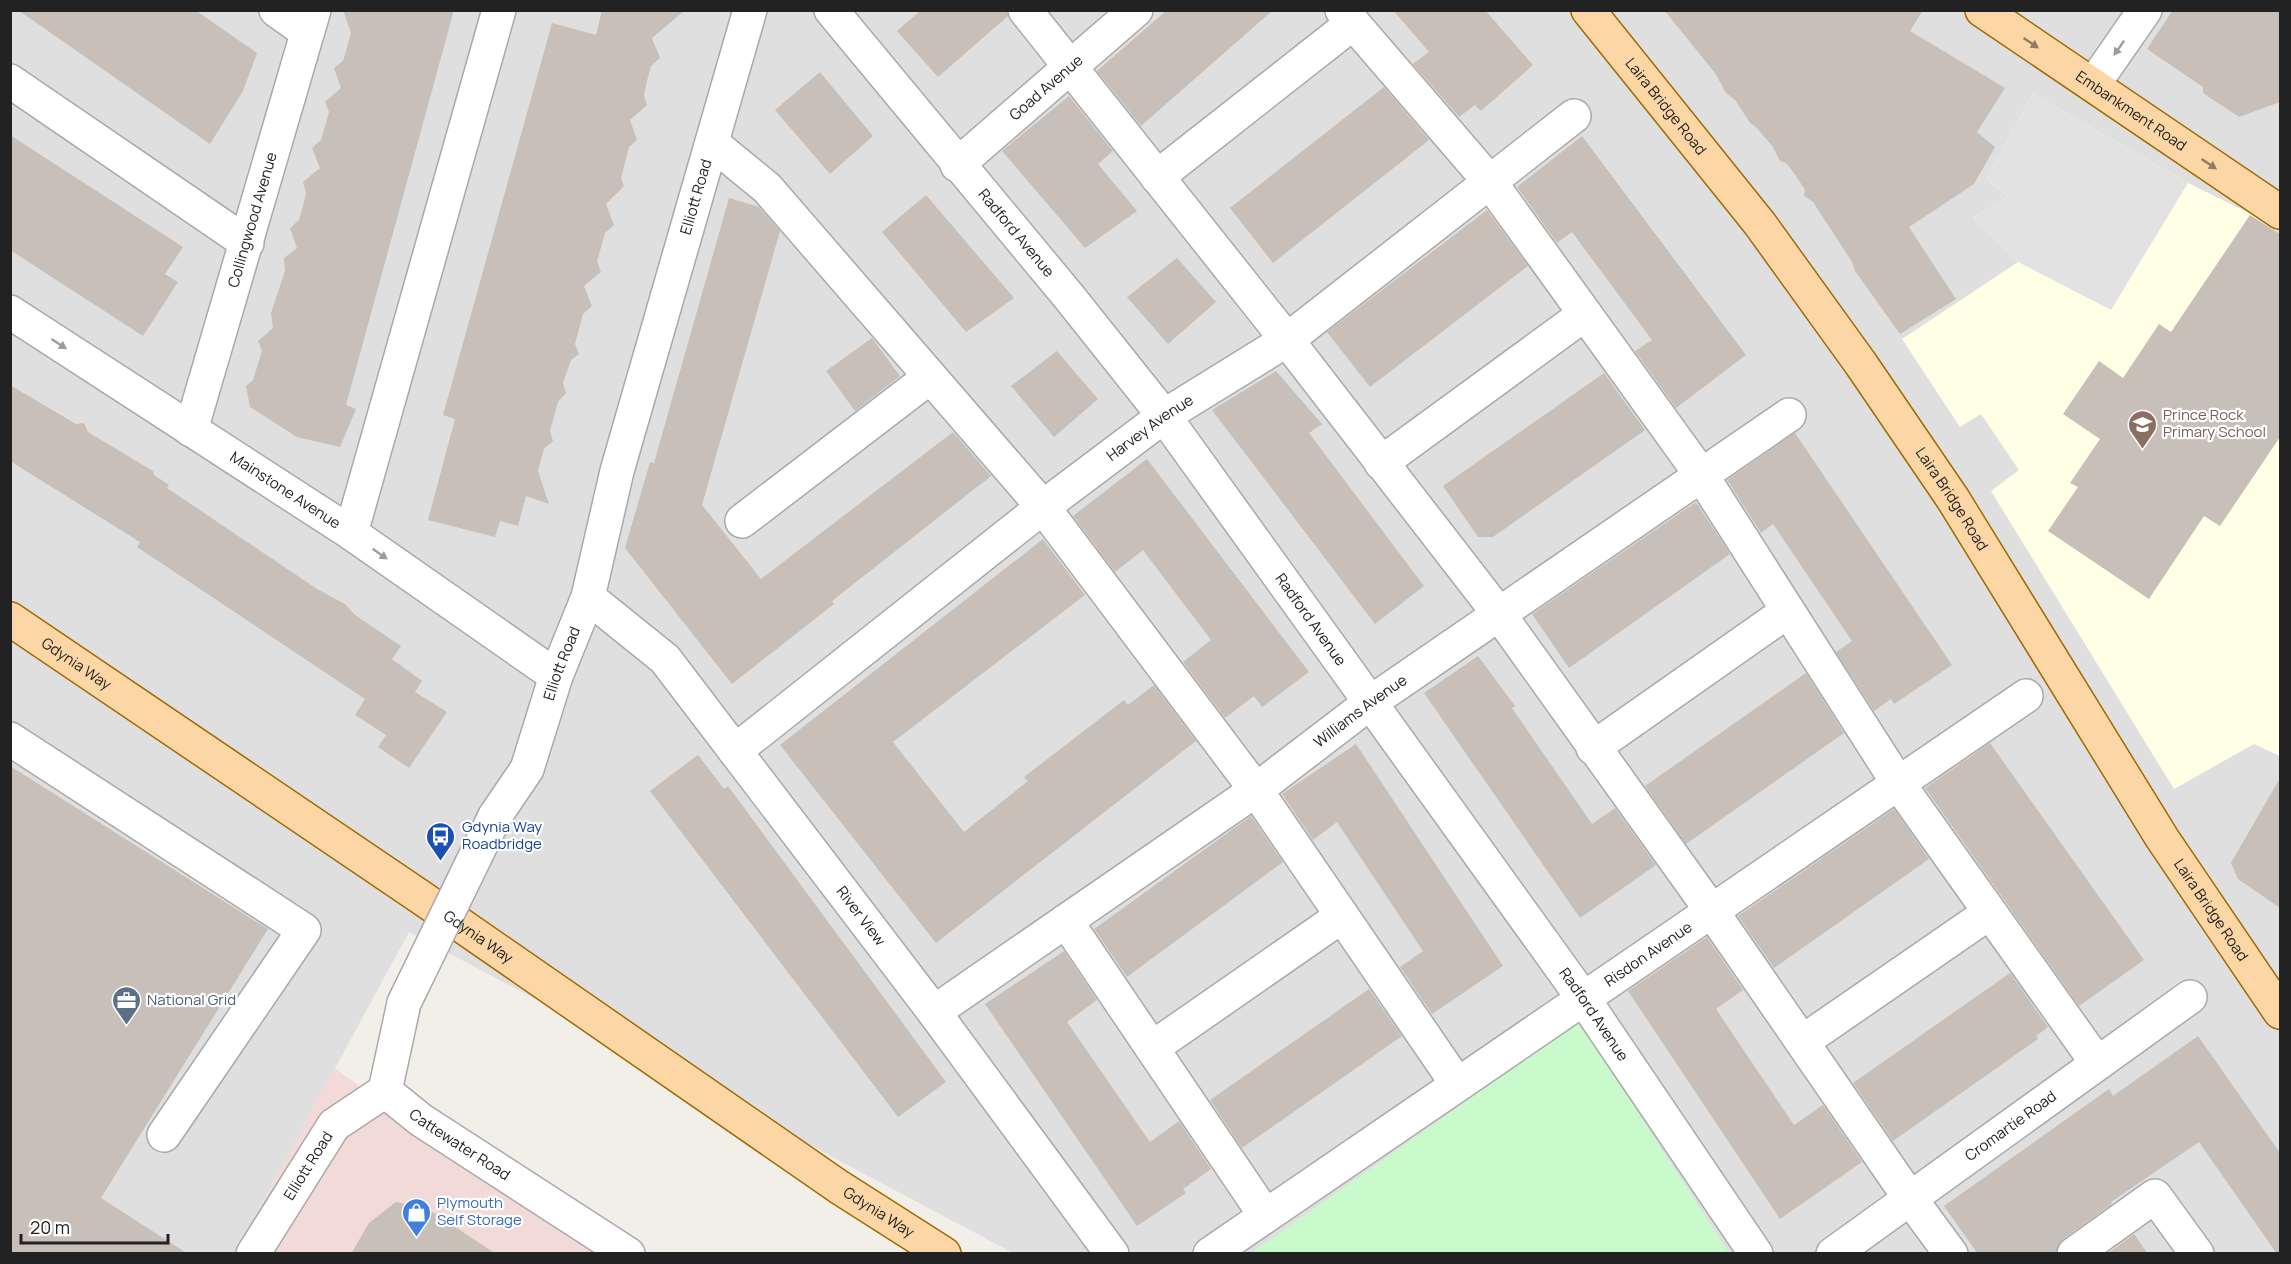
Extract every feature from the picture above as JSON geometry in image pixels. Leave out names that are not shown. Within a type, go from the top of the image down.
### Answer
[{"type":"main road","name":"Laira Bridge Road","points":[[1588,10],[1760,224],[1861,364],[1953,499],[2162,838],[2280,1012]]},
{"type":"main road","name":"Embankment Road","points":[[1982,10],[2280,212]]},
{"type":"main road","name":"Gdynia Way","points":[[10,619],[429,903],[839,1188],[944,1254]]},
{"type":"street","points":[[276,10],[311,21]]},
{"type":"street","points":[[351,533],[499,10]]},
{"type":"street","name":"Elliott Road","points":[[253,1254],[334,1125],[385,1091],[404,1003],[495,816],[527,769],[556,676],[588,597],[617,471],[750,10]]},
{"type":"street","name":"Radford Avenue","points":[[831,10],[957,165],[1070,298],[1164,416],[1583,998],[1756,1254]]},
{"type":"street","points":[[1024,10],[1287,340],[1499,614],[1711,910],[1909,1197],[1951,1254]]},
{"type":"street","name":"Goad Avenue","points":[[957,165],[1136,10]]},
{"type":"street","points":[[2093,85],[2145,10]]},
{"type":"street","points":[[1157,177],[1348,17],[1490,182],[1702,476],[1898,783],[2097,1063]]},
{"type":"street","name":"Collingwood Avenue","points":[[191,430],[311,21]]},
{"type":"street","points":[[10,81],[247,243]]},
{"type":"street","name":"Harvey Avenue","points":[[735,751],[1043,507],[1164,416],[1287,340],[1574,116]]},
{"type":"street","points":[[712,143],[767,188],[1043,507],[1256,790],[1457,1084]]},
{"type":"street","name":"Mainstone Avenue","points":[[10,312],[351,533],[556,676]]},
{"type":"street","points":[[1381,463],[1585,314]]},
{"type":"street","points":[[742,521],[930,377]]},
{"type":"street","name":"Williams Avenue","points":[[934,1012],[1256,790],[1371,702],[1789,415]]},
{"type":"street","name":"River View","points":[[588,597],[665,659],[934,1012],[1112,1254]]},
{"type":"street","points":[[1593,748],[1788,611]]},
{"type":"street","name":"Risdon Avenue","points":[[1210,1254],[2026,696]]},
{"type":"street","points":[[10,739],[304,930],[164,1134]]},
{"type":"street","points":[[1802,1042],[1989,913]]},
{"type":"street","points":[[1152,1048],[1342,916]]},
{"type":"street","points":[[1066,921],[1265,1215]]},
{"type":"street","name":"Cromartie Road","points":[[1833,1254],[1909,1197],[2190,998]]},
{"type":"street","name":"Cattewater Road","points":[[385,1091],[421,1120],[628,1254]]},
{"type":"street","points":[[2074,1254],[2155,1196],[2197,1254]]},
{"type":"shaded area","points":[[10,11],[2280,11],[2280,1253],[1013,1253],[409,932],[235,1253],[11,1253]]},
{"type":"shaded area","name":"Prince Rock Primary School","points":[[2033,94],[2188,183],[2251,214],[2280,234],[2280,756],[2254,744],[2174,789],[1991,491],[2019,470],[1981,414],[1960,427],[1902,339],[2018,262],[1973,218],[2008,196],[1986,179]]},
{"type":"shaded area","points":[[2033,94],[2188,183],[2111,310],[2018,262],[1973,218],[2008,196],[1986,179]]},
{"type":"shaded area","points":[[334,1068],[594,1253],[235,1254]]},
{"type":"green space","points":[[1579,1022],[1729,1253],[1251,1253]]},
{"type":"building","points":[[18,10],[195,10],[257,53],[243,91],[210,144]]},
{"type":"building","points":[[343,10],[454,10],[346,405],[356,409],[340,447],[297,437],[250,407],[246,386],[253,380],[262,351],[258,341],[273,328],[271,313],[285,271],[284,258],[297,248],[290,228],[299,220],[303,206],[306,193],[303,182],[320,168],[312,148],[321,140],[329,112],[325,102],[341,88],[334,68],[343,61],[351,33]]},
{"type":"building","points":[[602,10],[685,10],[652,38],[660,58],[651,66],[644,95],[647,105],[630,120],[637,140],[629,147],[621,178],[624,186],[606,204],[614,225],[605,233],[597,261],[601,272],[584,286],[592,306],[583,314],[575,344],[579,354],[571,360],[563,383],[566,393],[558,402],[550,431],[553,441],[544,449],[538,471],[549,504],[526,496],[518,526],[500,521],[495,537],[428,520],[455,419],[443,415],[552,23],[596,35]]},
{"type":"building","points":[[921,10],[1007,10],[1008,16],[938,77],[897,31]]},
{"type":"building","points":[[1167,10],[1273,10],[1141,126],[1097,71]]},
{"type":"building","points":[[1393,10],[1485,10],[1533,65],[1481,111],[1475,105],[1459,117],[1413,64],[1429,52]]},
{"type":"building","points":[[1664,10],[1923,10],[1910,31],[2005,88],[1977,132],[1995,147],[1974,184],[1909,227],[1956,299],[1900,334],[1855,271],[1852,262],[1813,202],[1804,196],[1805,190],[1794,173],[1786,163],[1780,161],[1773,147],[1751,124],[1735,100],[1726,93],[1715,73]]},
{"type":"building","points":[[2173,10],[2280,10],[2280,102],[2239,117],[2203,93],[2203,87],[2147,49]]},
{"type":"building","points":[[820,72],[873,136],[830,174],[775,110]]},
{"type":"building","points":[[1384,87],[1429,140],[1273,263],[1230,208]]},
{"type":"building","points":[[1069,96],[1113,151],[1098,164],[1137,211],[1085,248],[1002,151]]},
{"type":"building","points":[[10,135],[183,247],[165,274],[178,282],[143,336],[10,250]]},
{"type":"building","points":[[1582,136],[1746,355],[1676,408],[1635,351],[1652,340],[1572,232],[1557,243],[1517,187]]},
{"type":"building","points":[[926,195],[1014,298],[966,332],[882,232]]},
{"type":"building","points":[[729,198],[759,207],[780,231],[702,505],[761,579],[953,432],[991,476],[832,601],[834,604],[732,684],[625,548],[650,462],[654,463]]},
{"type":"building","points":[[1487,210],[1528,266],[1370,387],[1327,332]]},
{"type":"building","points":[[2250,215],[2280,234],[2280,437],[2220,526],[2204,516],[2149,599],[2048,531],[2078,487],[2070,483],[2100,439],[2063,414],[2099,361],[2123,378],[2159,324],[2171,332]]},
{"type":"building","points":[[1177,258],[1216,302],[1168,344],[1127,297]]},
{"type":"building","points":[[872,338],[900,376],[855,411],[826,371]]},
{"type":"building","points":[[1057,351],[1098,399],[1054,437],[1011,386]]},
{"type":"building","points":[[1276,371],[1322,424],[1309,433],[1424,586],[1375,624],[1212,410]]},
{"type":"building","points":[[1604,373],[1645,430],[1493,537],[1478,537],[1443,486]]},
{"type":"building","points":[[10,385],[76,424],[84,423],[88,432],[153,471],[154,475],[169,485],[167,488],[317,589],[345,604],[355,615],[401,646],[392,659],[422,681],[415,692],[447,712],[409,768],[378,747],[386,735],[355,715],[365,699],[137,547],[140,542],[10,461]]},
{"type":"building","points":[[1795,433],[1952,665],[1894,704],[1891,699],[1874,711],[1836,652],[1852,641],[1773,524],[1761,533],[1727,480]]},
{"type":"building","points":[[1147,459],[1309,672],[1262,707],[1254,696],[1225,718],[1183,662],[1211,640],[1143,550],[1115,572],[1073,516]]},
{"type":"building","points":[[1696,502],[1730,554],[1569,668],[1532,614]]},
{"type":"building","points":[[1043,539],[1085,595],[893,742],[964,832],[1028,781],[1024,777],[1124,700],[1128,705],[1154,685],[1196,741],[936,943],[780,745]]},
{"type":"building","points":[[1478,656],[1515,706],[1512,708],[1592,824],[1615,808],[1656,865],[1580,918],[1424,693]]},
{"type":"building","points":[[1806,673],[1844,733],[1686,844],[1645,786]]},
{"type":"building","points":[[1990,743],[2144,960],[2079,1006],[1925,788]]},
{"type":"building","points":[[1356,744],[1503,966],[1432,1014],[1400,967],[1423,951],[1337,822],[1313,840],[1282,794]]},
{"type":"building","points":[[698,755],[724,789],[728,786],[946,1082],[898,1117],[650,791]]},
{"type":"building","name":"National Grid","points":[[10,766],[268,929],[101,1198],[188,1254],[10,1254]]},
{"type":"building","points":[[2280,778],[2280,908],[2238,879],[2231,863]]},
{"type":"building","points":[[1894,809],[1929,859],[1774,968],[1738,916]]},
{"type":"building","points":[[1251,816],[1283,862],[1127,977],[1094,929]]},
{"type":"building","points":[[1707,937],[1743,990],[1716,1009],[1794,1125],[1823,1105],[1862,1162],[1780,1219],[1628,991]]},
{"type":"building","points":[[1064,951],[1097,1000],[1067,1022],[1150,1142],[1179,1121],[1211,1169],[1183,1189],[1186,1193],[1137,1226],[985,1004]]},
{"type":"building","points":[[2010,973],[2048,1027],[2036,1036],[2038,1039],[1893,1141],[1853,1083]]},
{"type":"building","points":[[1369,989],[1402,1036],[1242,1148],[1210,1100]]},
{"type":"building","points":[[2198,1036],[2280,1153],[2280,1254],[2277,1254],[2199,1142],[2111,1202],[2112,1204],[2063,1239],[2056,1254],[1978,1254],[1944,1206],[2109,1089],[2113,1096]]},
{"type":"building","name":"Plymouth Self Storage","points":[[396,1202],[428,1209],[496,1254],[351,1254],[369,1223]]},
{"type":"building","points":[[2134,1234],[2148,1254],[2107,1254]]},
{"type":"place","name":"Prince Rock Primary School","points":[[2142,450]]},
{"type":"place","name":"Gdynia Way Roadbridge","points":[[441,862]]},
{"type":"place","name":"National Grid","points":[[126,1026]]},
{"type":"place","name":"Plymouth Self Storage","points":[[416,1238]]}]
